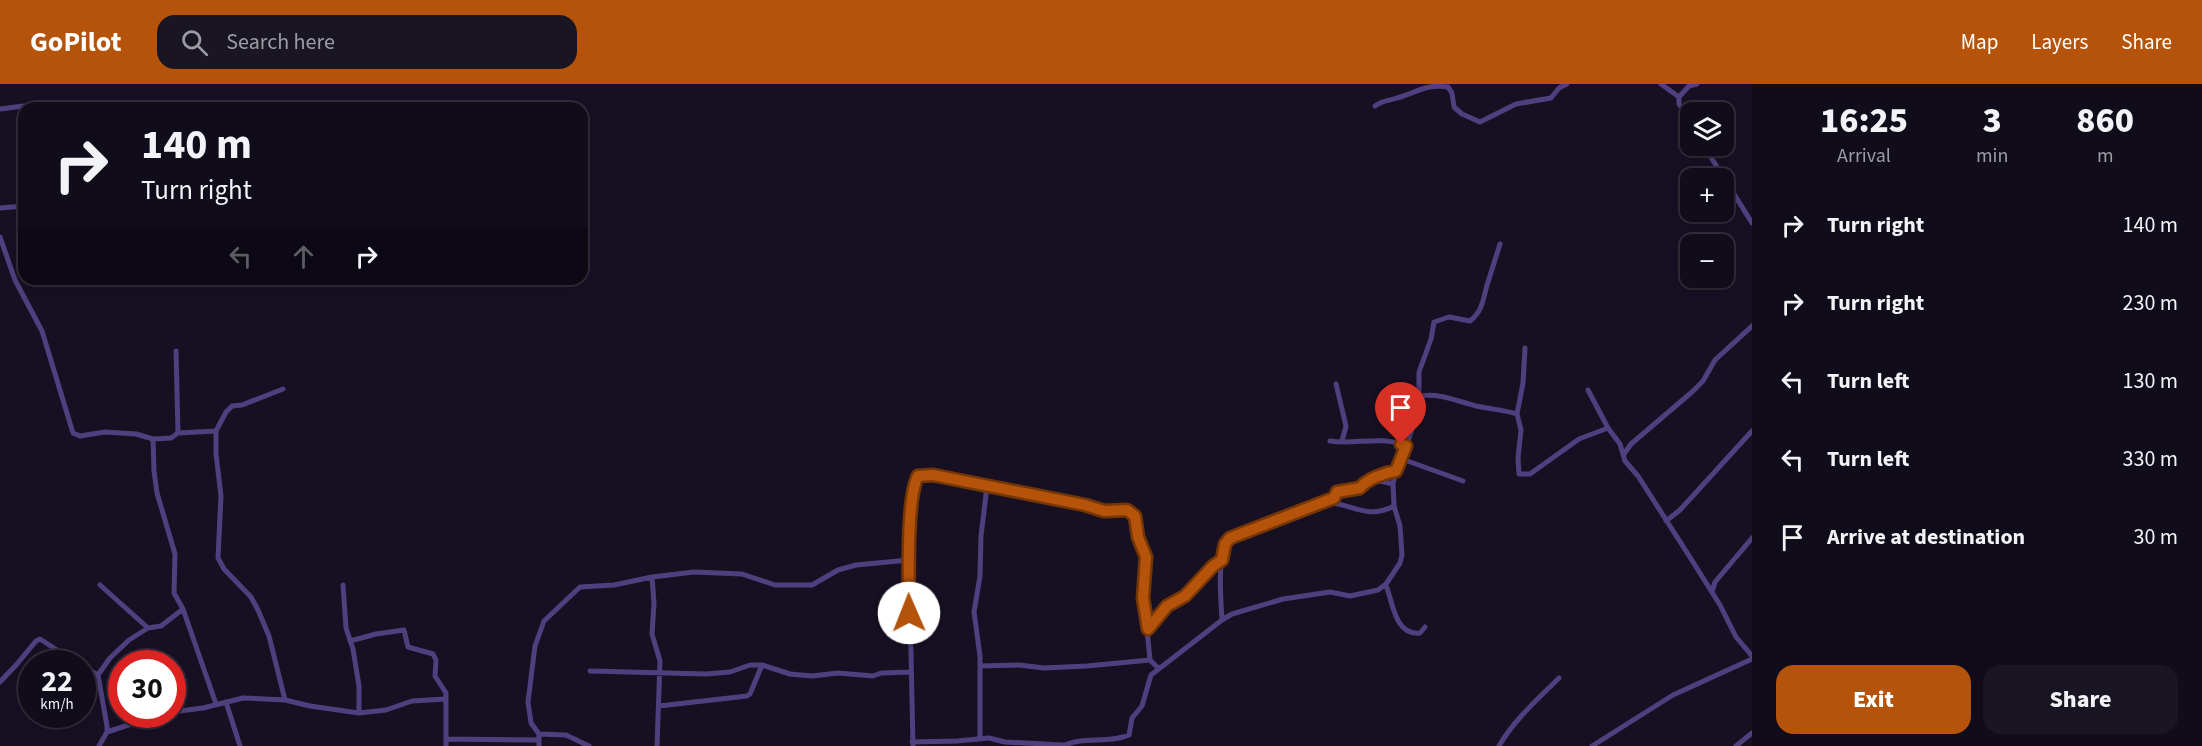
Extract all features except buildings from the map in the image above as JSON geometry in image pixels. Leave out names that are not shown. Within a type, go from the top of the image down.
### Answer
[{"type":"street","points":[[1375,106],[1383,100],[1396,99],[1426,86],[1438,85],[1448,87],[1452,93],[1454,107],[1462,114],[1480,122],[1516,104],[1551,98],[1559,88],[1567,84]]},
{"type":"street","points":[[1661,84],[1679,97]]},
{"type":"street","points":[[1680,106],[1679,97],[1689,86],[1697,84]]},
{"type":"street","points":[[0,109],[18,107]]},
{"type":"street","points":[[1710,156],[1752,223]]},
{"type":"street","points":[[0,208],[18,206]]},
{"type":"street","points":[[0,237],[15,280],[42,331],[73,433],[80,436],[105,432],[136,434],[153,439],[171,438],[178,433],[216,431]]},
{"type":"street","points":[[1158,668],[1150,660],[1143,598],[1146,557],[1133,514],[1122,509],[1104,511],[1085,505],[933,475],[918,476],[914,483],[909,560],[912,744],[980,738],[1005,742],[1063,745],[1118,739],[1129,735],[1132,718],[1142,706],[1149,678],[1158,668],[1222,620],[1283,599],[1330,592],[1350,596],[1378,590],[1384,586],[1402,559],[1401,534],[1394,506],[1393,484],[1419,408],[1419,372],[1431,339],[1434,322],[1443,318],[1470,321],[1473,319],[1484,304],[1500,244]]},
{"type":"street","points":[[1624,454],[1631,444],[1703,381],[1715,360],[1752,326]]},
{"type":"street","points":[[1525,348],[1518,414],[1521,430],[1519,474],[1530,474],[1579,440],[1608,428]]},
{"type":"street","points":[[176,351],[178,433]]},
{"type":"street","points":[[1336,384],[1346,426],[1342,441]]},
{"type":"street","points":[[283,389],[242,405],[232,406],[226,412],[216,431],[216,454],[221,496],[218,558],[224,569],[251,597],[258,610],[269,636],[285,700]]},
{"type":"street","points":[[1588,390],[1624,454],[1625,461],[1638,476],[1712,592],[1737,638],[1752,658],[1673,695],[1592,746]]},
{"type":"street","points":[[1420,396],[1433,394],[1447,396],[1463,403],[1518,414]]},
{"type":"street","points":[[1666,521],[1680,510],[1752,431]]},
{"type":"street","points":[[153,439],[157,492],[175,554],[174,593],[183,609],[216,704]]},
{"type":"street","points":[[1330,441],[1388,441],[1406,446]]},
{"type":"street","points":[[1402,459],[1463,481]]},
{"type":"street","points":[[1222,620],[1222,560],[1225,544],[1230,538],[1334,498],[1337,492],[1360,488],[1363,484],[1384,473],[1396,471]]},
{"type":"street","points":[[1374,479],[1393,484]]},
{"type":"street","points":[[980,738],[979,638],[974,612],[980,576],[981,536],[987,486]]},
{"type":"street","points":[[1323,502],[1341,504],[1361,512],[1386,510],[1394,506]]},
{"type":"street","points":[[1712,592],[1715,582],[1752,538]]},
{"type":"street","points":[[538,740],[531,723],[528,702],[536,646],[544,621],[580,587],[614,585],[652,577],[694,572],[742,574],[775,585],[812,585],[838,570],[856,565],[909,560]]},
{"type":"street","points":[[1148,629],[1167,606],[1185,596],[1213,566],[1222,560]]},
{"type":"street","points":[[652,577],[654,603],[652,633],[660,654],[657,746]]},
{"type":"street","points":[[100,585],[148,628]]},
{"type":"street","points":[[343,585],[346,628],[359,686],[359,713]]},
{"type":"street","points":[[1384,586],[1387,588],[1400,625],[1414,634],[1424,631],[1425,627]]},
{"type":"street","points":[[99,746],[106,732],[98,675],[104,664],[119,649],[148,628],[161,626],[183,609]]},
{"type":"street","points":[[350,641],[404,630],[408,647],[430,652],[435,657],[435,676],[444,688],[446,699],[446,743],[538,740],[566,735],[589,746]]},
{"type":"street","points":[[29,650],[40,639],[57,650]]},
{"type":"street","points":[[980,666],[1076,667],[1150,660]]},
{"type":"street","points":[[0,682],[18,663]]},
{"type":"street","points":[[590,670],[660,674],[730,672],[750,665],[762,665],[790,674],[812,676],[837,673],[873,676],[880,673],[910,672]]},
{"type":"street","points":[[659,706],[747,696],[750,694],[762,665]]},
{"type":"street","points":[[1499,746],[1526,711],[1559,678]]},
{"type":"street","points":[[186,710],[254,697],[359,713],[387,710],[412,701],[446,699]]},
{"type":"street","points":[[226,702],[240,746]]},
{"type":"street","points":[[106,732],[118,728]]},
{"type":"street","points":[[1736,746],[1752,733]]},
{"type":"route","points":[[909,613],[910,530],[914,483],[918,476],[924,474],[1085,505],[1104,511],[1122,509],[1131,512],[1135,516],[1138,537],[1146,557],[1143,598],[1148,629],[1170,603],[1185,596],[1213,566],[1222,560],[1225,544],[1230,538],[1334,498],[1337,492],[1360,488],[1363,484],[1384,473],[1396,471],[1406,446],[1401,444]]}]
